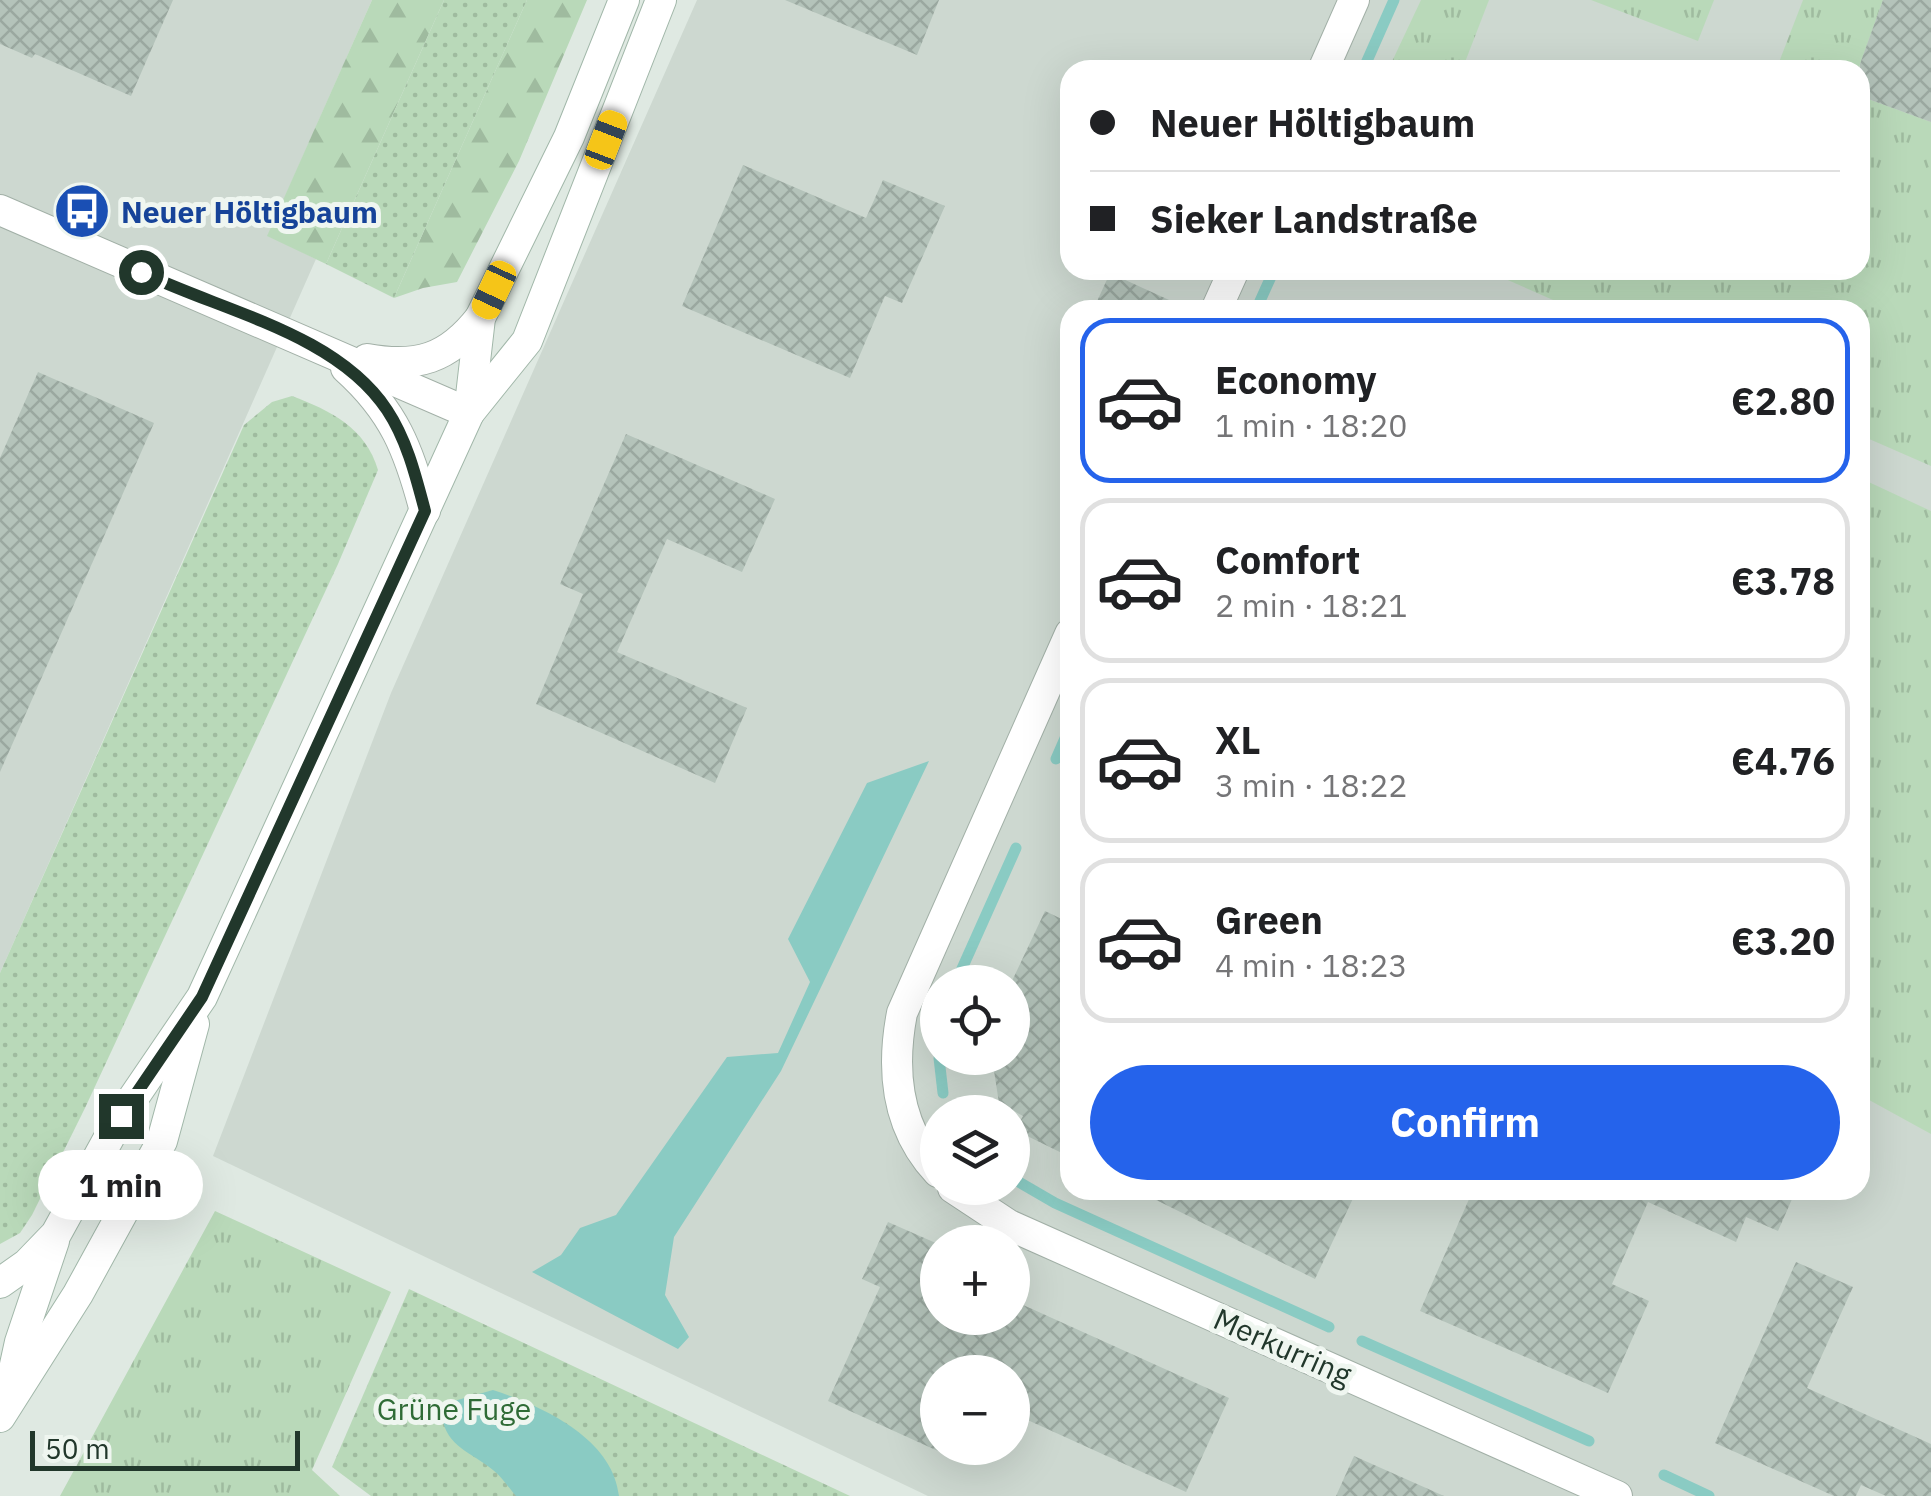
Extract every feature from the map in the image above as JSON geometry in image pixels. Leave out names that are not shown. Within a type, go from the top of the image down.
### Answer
[{"type":"main road","points":[[329,352],[406,364],[436,357],[465,338],[480,318],[569,136],[624,0]]},
{"type":"main road","points":[[0,1417],[78,1294],[162,1141],[202,997],[469,413],[527,340],[661,0]]},
{"type":"main road","points":[[1327,60],[1354,0]]},
{"type":"main road","points":[[0,210],[469,413]]},
{"type":"main road","points":[[469,413],[480,318]]},
{"type":"main road","points":[[329,352],[388,411],[410,461],[425,511]]},
{"type":"main road","points":[[920,1147],[900,1106],[896,1060],[902,1013],[1060,657]]},
{"type":"main road","points":[[0,1409],[10,1386],[7,1337],[56,1234],[121,1116],[202,997]]},
{"type":"main road","name":"Merkurring","points":[[979,1205],[1009,1225],[1617,1496]]},
{"type":"main road","points":[[0,1283],[28,1264],[56,1234]]},
{"type":"main road","points":[[7,1337],[78,1294]]},
{"type":"shaded area","points":[[0,0],[372,0],[268,235],[316,259],[0,973]]},
{"type":"shaded area","points":[[697,0],[1931,0],[1931,1496],[928,1496],[213,1156],[391,693]]},
{"type":"green space","points":[[372,0],[444,0],[326,264],[267,236]]},
{"type":"green space","points":[[444,0],[527,0],[394,298],[326,264]]},
{"type":"green space","points":[[527,0],[587,0],[519,161],[457,282],[394,298]]},
{"type":"green space","points":[[1421,0],[1489,0],[1466,60],[1393,60]]},
{"type":"green space","points":[[1591,0],[1714,0],[1698,41]]},
{"type":"green space","points":[[1803,0],[1883,0],[1862,60],[1780,60]]},
{"type":"green space","points":[[1870,100],[1931,122],[1931,466],[1870,439],[1870,300],[1553,300],[1508,280],[1870,280]]},
{"type":"green space","points":[[292,396],[345,422],[365,442],[378,470],[85,1108],[32,1215],[20,1233],[0,1244],[0,973],[244,425],[272,402]]},
{"type":"green space","points":[[1870,483],[1931,511],[1931,1134],[1870,1100]]},
{"type":"green space","points":[[215,1211],[391,1292],[312,1470],[340,1496],[60,1496]]},
{"type":"green space","name":"Grüne Fuge","points":[[409,1289],[850,1496],[371,1496],[332,1467]]},
{"type":"water","points":[[929,761],[781,1071],[674,1237],[665,1295],[689,1337],[678,1349],[532,1272],[561,1255],[580,1228],[616,1215],[727,1057],[778,1053],[810,982],[788,939],[867,783]]},
{"type":"water","points":[[493,1390],[553,1415],[589,1441],[614,1475],[619,1496],[516,1496],[496,1473],[455,1442],[442,1417],[454,1401]]},
{"type":"building","points":[[0,0],[173,0],[131,96],[35,54],[32,58],[0,44]]},
{"type":"building","points":[[785,0],[939,0],[917,55]]},
{"type":"building","points":[[1883,0],[1931,0],[1931,122],[1870,100],[1870,60],[1861,60]]},
{"type":"building","points":[[743,165],[866,218],[883,180],[945,206],[902,303],[885,296],[850,378],[682,306]]},
{"type":"building","points":[[1107,280],[1125,280],[1169,300],[1098,300]]},
{"type":"building","points":[[38,372],[154,423],[0,772],[0,458]]},
{"type":"building","points":[[626,434],[775,499],[742,572],[667,539],[617,652],[747,708],[715,783],[536,704],[583,594],[560,584]]},
{"type":"building","points":[[1045,911],[1060,918],[1060,1152],[1030,1137],[1030,1095],[998,1095],[995,1075],[1030,1075],[1030,965],[1020,965]]},
{"type":"building","points":[[1156,1200],[1352,1200],[1315,1279]]},
{"type":"building","points":[[1469,1200],[1792,1200],[1778,1231],[1746,1217],[1736,1242],[1648,1202],[1612,1284],[1649,1301],[1608,1393],[1420,1311]]},
{"type":"building","points":[[888,1222],[920,1236],[920,1335],[1030,1335],[1030,1308],[1229,1398],[1186,1492],[1030,1421],[1030,1355],[920,1355],[920,1443],[828,1401],[880,1287],[862,1279]]},
{"type":"building","points":[[1796,1262],[1853,1287],[1807,1388],[1931,1444],[1931,1496],[1886,1496],[1861,1485],[1856,1496],[1834,1496],[1715,1443]]},
{"type":"building","points":[[1354,1456],[1444,1496],[1336,1496]]},
{"type":"waterway","points":[[1367,60],[1394,0]]},
{"type":"waterway","points":[[1260,300],[1270,280]]},
{"type":"waterway","points":[[1056,759],[1060,750]]},
{"type":"waterway","points":[[964,965],[1016,848]]},
{"type":"waterway","points":[[941,1075],[943,1093]]},
{"type":"waterway","points":[[1030,1188],[1329,1327]]},
{"type":"waterway","points":[[1362,1341],[1589,1441]]},
{"type":"waterway","points":[[1664,1475],[1709,1496]]},
{"type":"place","name":"Neuer Höltigbaum","points":[[82,211]]},
{"type":"route","points":[[121,1116],[202,997],[425,511],[410,461],[388,411],[329,352],[141,272]]}]
